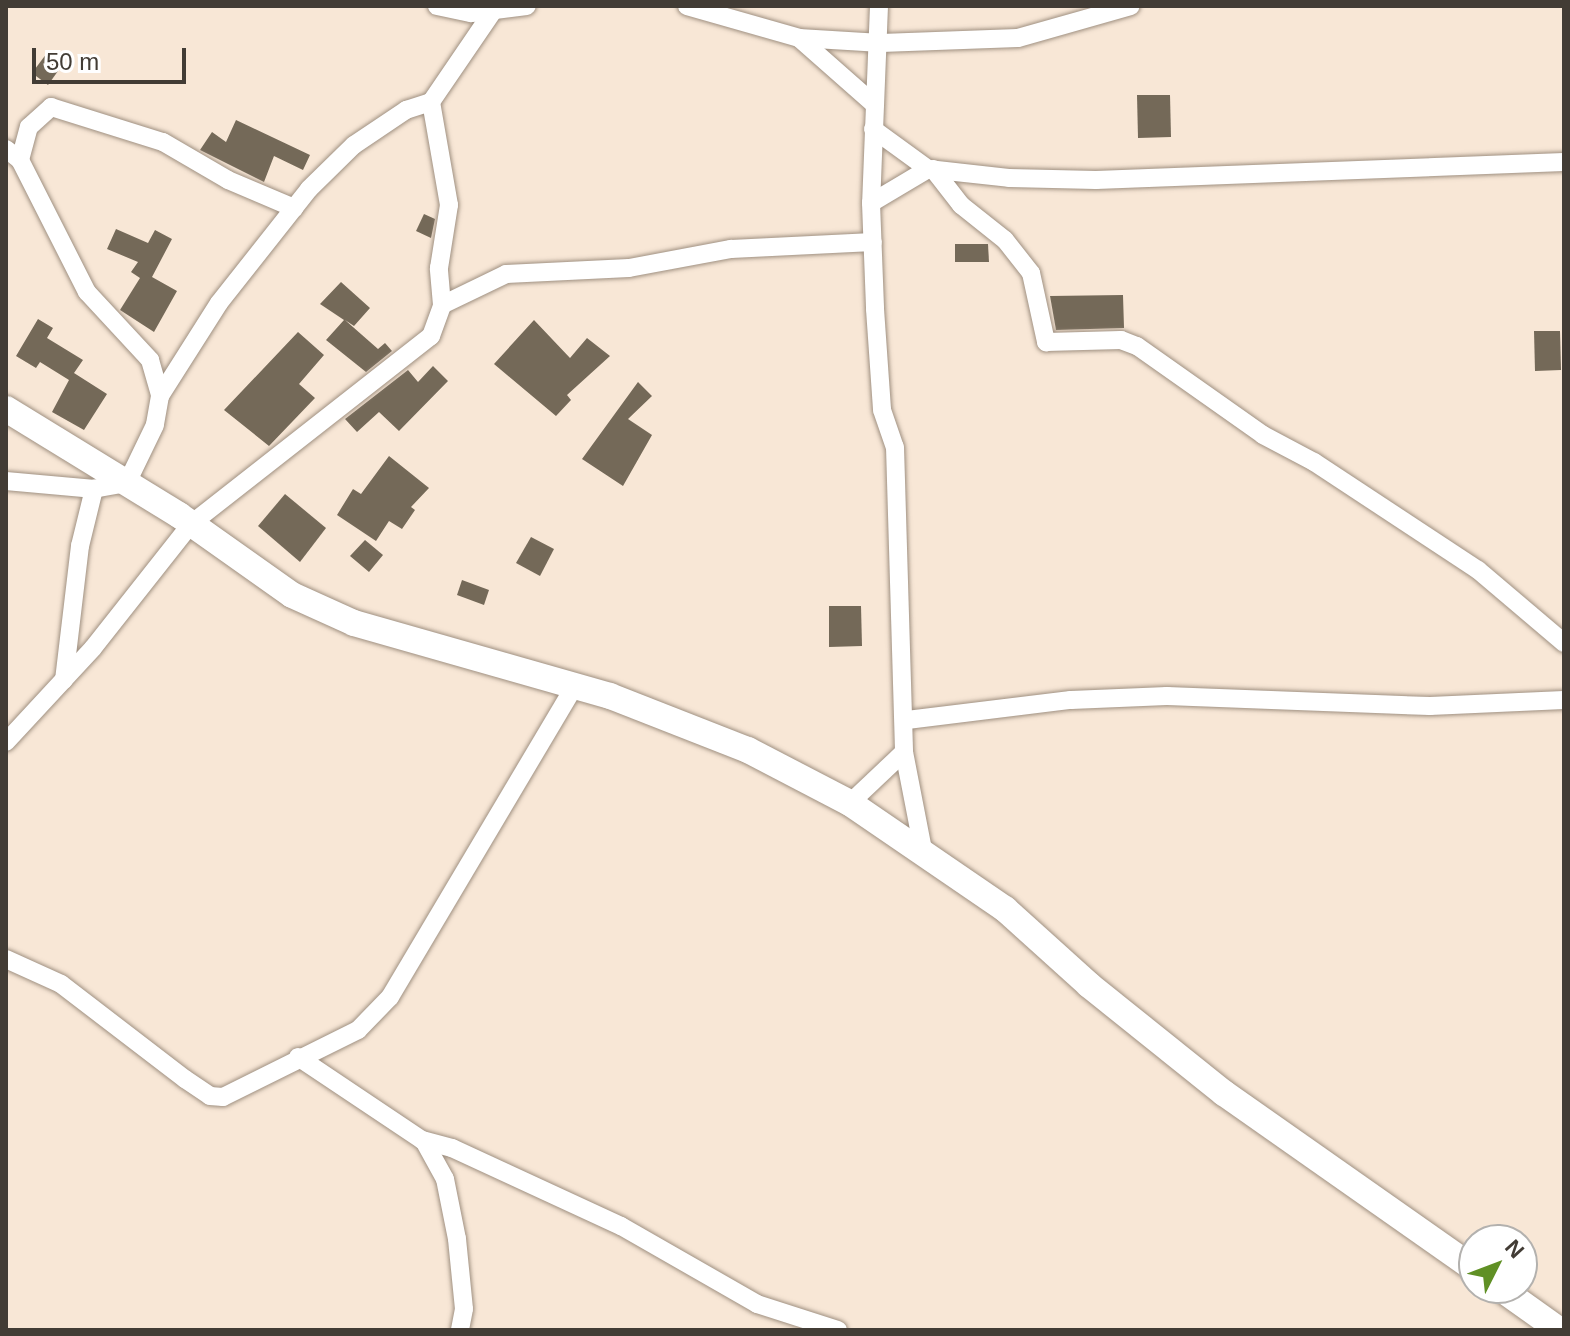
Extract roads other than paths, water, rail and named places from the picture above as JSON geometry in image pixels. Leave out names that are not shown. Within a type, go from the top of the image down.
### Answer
[{"type":"street","points":[[437,6],[471,13],[527,6]]},
{"type":"street","points":[[687,6],[799,38],[881,43],[1018,38],[1131,6]]},
{"type":"street","points":[[879,6],[881,43],[873,129],[871,203],[873,242],[882,410],[895,447],[896,629],[907,720],[904,752],[923,850]]},
{"type":"street","points":[[127,483],[155,425],[160,396],[219,303],[294,208],[354,145],[406,110],[431,102],[493,11]]},
{"type":"street","points":[[799,38],[875,105]]},
{"type":"street","points":[[6,742],[64,680],[191,524],[431,336],[442,305],[439,268],[449,205],[431,102]]},
{"type":"street","points":[[160,396],[150,360],[87,292],[13,154],[29,127],[51,107],[163,142],[228,180],[294,208]]},
{"type":"street","points":[[873,129],[931,169],[961,205],[1005,240],[1031,273],[1046,342],[1121,340],[1137,346],[1263,435],[1314,462],[1478,570],[1564,643]]},
{"type":"street","points":[[871,203],[931,169],[1096,180],[1564,162]]},
{"type":"street","points":[[442,305],[506,274],[629,268],[731,249],[873,242]]},
{"type":"street","points":[[6,409],[191,524],[292,595],[354,623],[575,686],[748,750],[850,803],[923,850],[1005,909],[1089,985],[1224,1093],[1458,1258]]},
{"type":"street","points":[[6,481],[94,489],[127,483]]},
{"type":"street","points":[[64,680],[80,546],[94,489]]},
{"type":"street","points":[[6,959],[61,984],[210,1096],[223,1097],[298,1057],[358,1030],[390,997],[575,686]]},
{"type":"street","points":[[907,720],[1071,700],[1167,696],[1430,706],[1564,700]]},
{"type":"street","points":[[850,803],[904,752]]},
{"type":"street","points":[[298,1057],[362,1104],[424,1141],[621,1226],[757,1304],[838,1330]]},
{"type":"street","points":[[424,1141],[445,1179],[457,1239],[464,1309],[460,1330]]},
{"type":"street","points":[[1522,1304],[1559,1330]]}]
